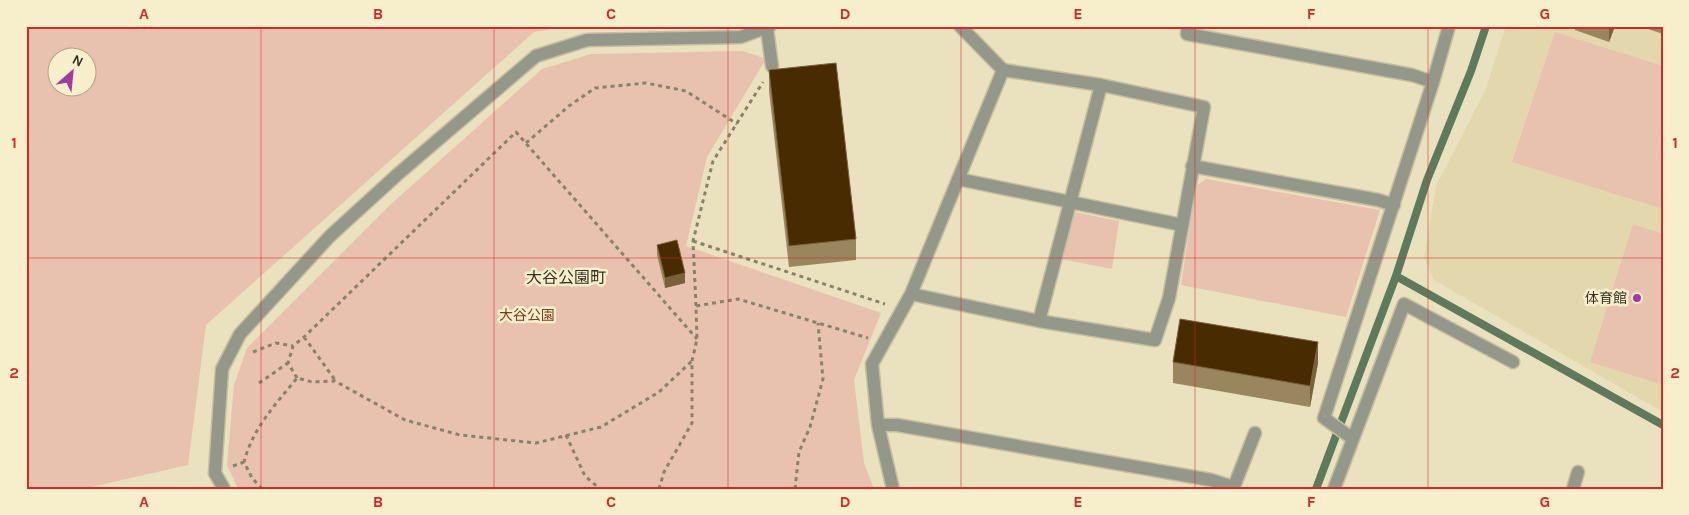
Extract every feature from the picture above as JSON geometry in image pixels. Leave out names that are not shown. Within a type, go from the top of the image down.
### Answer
[{"type":"street","points":[[911,294],[1039,321],[1155,340],[1169,298],[1204,107],[1101,86],[1002,70],[960,26]]},
{"type":"street","points":[[1188,26],[1186,34],[1412,75],[1433,82]]},
{"type":"street","points":[[1349,437],[1324,418],[1394,205],[1449,26]]},
{"type":"street","points":[[224,489],[215,473],[222,369],[240,334],[330,236],[398,174],[536,56],[588,40],[741,37],[768,28],[772,66]]},
{"type":"street","points":[[893,489],[878,425],[872,364],[911,294],[1002,70]]},
{"type":"street","points":[[1039,321],[1101,86]]},
{"type":"street","points":[[1192,166],[1378,200],[1394,205]]},
{"type":"street","points":[[958,179],[1182,224]]},
{"type":"street","points":[[1334,489],[1349,437],[1404,304],[1513,362]]},
{"type":"street","points":[[878,425],[897,425],[1211,480],[1233,488],[1254,433]]},
{"type":"street","points":[[1573,489],[1578,472]]},
{"type":"path","points":[[659,489],[664,472],[692,423],[692,361],[697,339],[693,241],[714,161],[772,66]]},
{"type":"path","points":[[526,143],[569,106],[595,88],[646,83],[686,91],[737,124]]},
{"type":"path","points":[[259,383],[288,363],[293,346],[516,132],[697,339]]},
{"type":"path","points":[[693,241],[901,309]]},
{"type":"path","points":[[696,306],[738,299],[884,342]]},
{"type":"path","points":[[794,489],[798,452],[810,428],[823,379],[818,323]]},
{"type":"path","points":[[304,337],[335,381],[405,420],[460,435],[536,443],[601,426],[659,392],[692,361]]},
{"type":"path","points":[[228,359],[276,343],[293,346]]},
{"type":"path","points":[[288,363],[297,378],[312,382],[335,381]]},
{"type":"path","points":[[262,489],[252,478],[244,462],[248,445],[261,421],[297,378]]},
{"type":"path","points":[[566,435],[585,476],[600,489]]},
{"type":"shaded area","points":[[1506,26],[1663,26],[1663,412],[1434,280],[1424,258],[1436,186],[1485,91]]},
{"type":"green space","points":[[26,26],[569,26],[534,32],[206,325],[188,465],[82,489],[26,489]]},
{"type":"green space","points":[[1555,32],[1663,66],[1663,209],[1512,162]]},
{"type":"green space","name":"大谷公園","points":[[743,51],[766,59],[707,157],[686,246],[881,313],[854,380],[864,463],[874,489],[238,489],[227,465],[234,385],[247,348],[390,205],[542,69],[591,54]]},
{"type":"green space","points":[[1206,179],[1380,210],[1346,317],[1181,285],[1196,186]]},
{"type":"green space","points":[[1074,212],[1119,221],[1112,269],[1061,259]]},
{"type":"green space","name":"体育館","points":[[1633,224],[1663,234],[1663,385],[1590,362]]},
{"type":"building","points":[[836,63],[856,239],[789,246],[769,70]]},
{"type":"building","points":[[677,240],[685,273],[665,278],[657,245]]},
{"type":"building","points":[[1180,319],[1318,342],[1310,386],[1173,362]]},
{"type":"waterway","points":[[1316,489],[1396,276],[1427,180],[1471,71],[1486,26]]},
{"type":"waterway","points":[[1396,276],[1663,425]]},
{"type":"place","name":"体育館","points":[[1637,298]]},
{"type":"district","name":"大谷公園町","points":[[566,277]]}]
